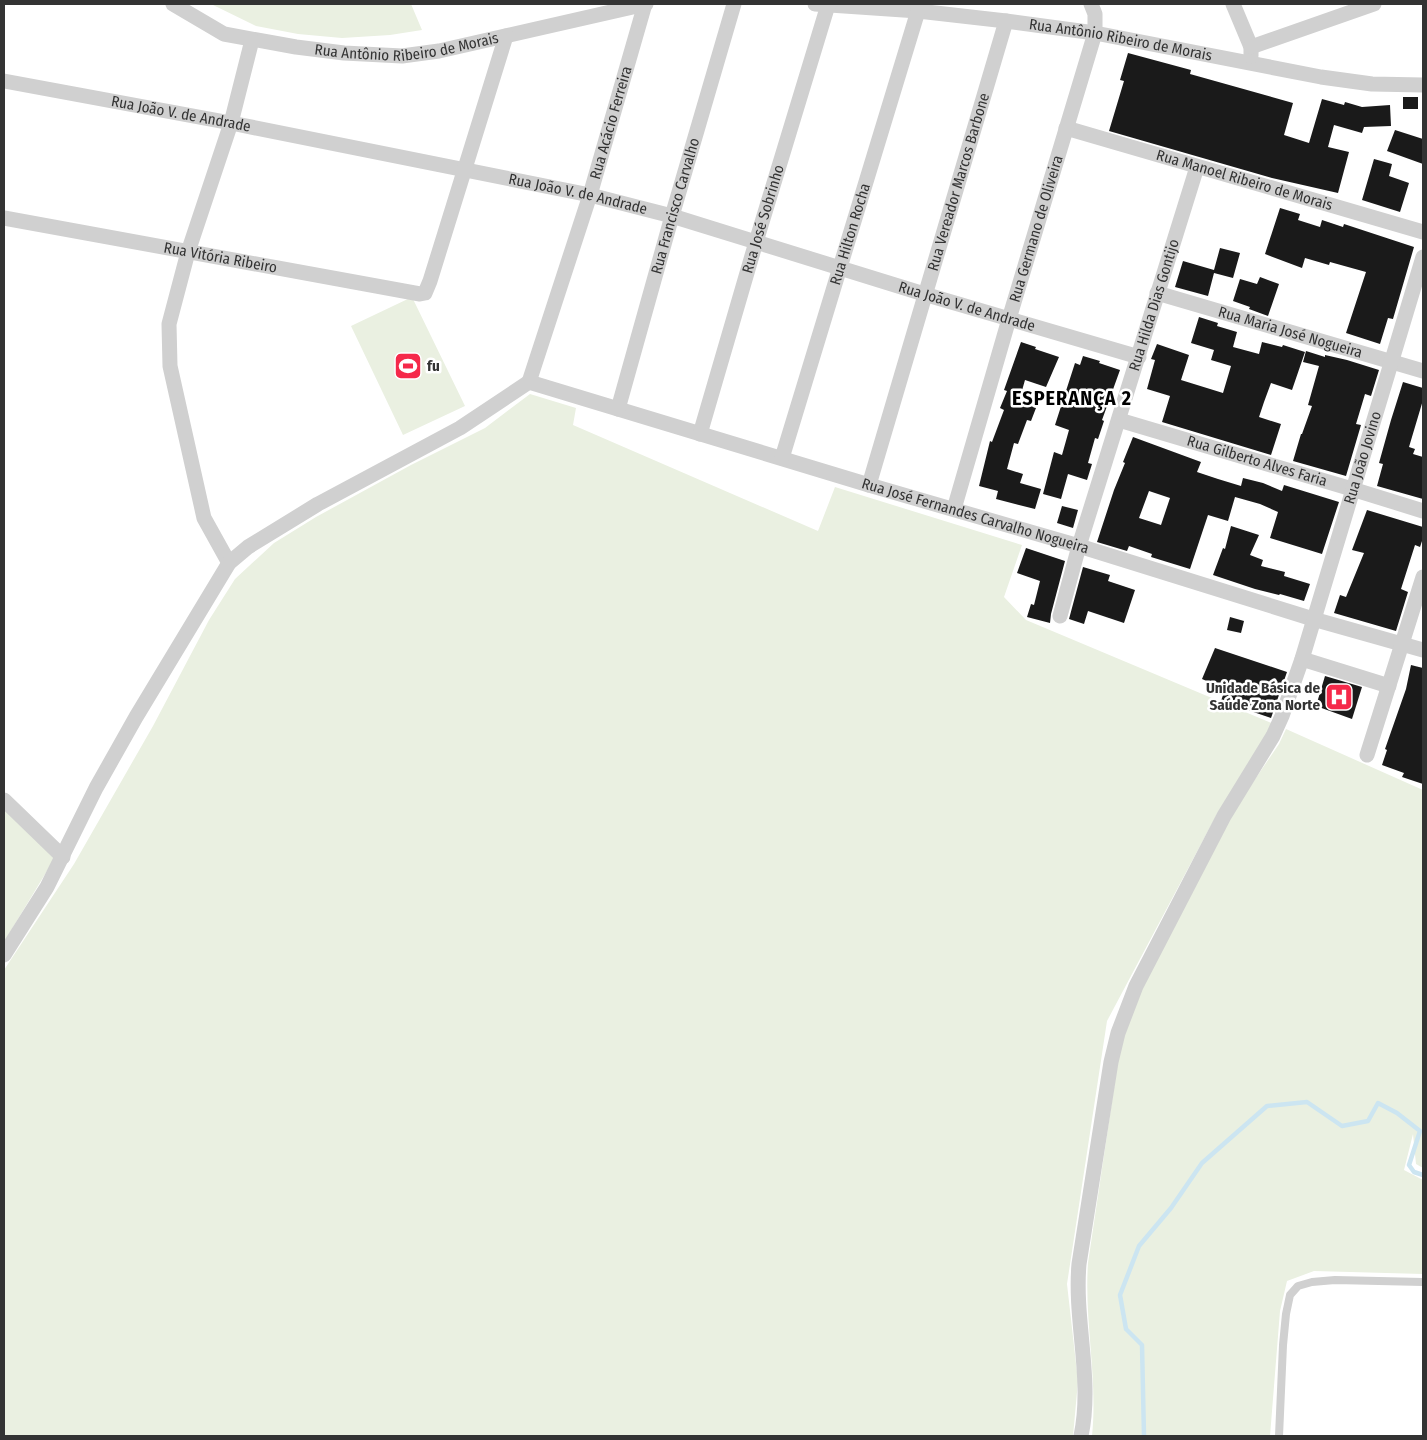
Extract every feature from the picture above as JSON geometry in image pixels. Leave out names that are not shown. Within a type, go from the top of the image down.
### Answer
[{"type":"street","name":"Rua Antônio Ribeiro de Morais","points":[[173,4],[224,34],[252,40],[344,53],[402,56],[439,51],[646,4]]},
{"type":"street","name":"Rua Acácio Ferreira","points":[[529,382],[590,195],[646,4]]},
{"type":"street","name":"Rua Francisco Carvalho","points":[[618,409],[734,4]]},
{"type":"street","name":"Rua Antônio Ribeiro de Morais","points":[[824,4],[918,11],[1095,33],[1321,77],[1355,82],[1423,86]]},
{"type":"street","name":"Rua José Sobrinho","points":[[700,434],[824,4]]},
{"type":"street","points":[[1090,4],[1095,14],[1095,33]]},
{"type":"street","points":[[1233,4],[1251,47],[1250,64]]},
{"type":"street","points":[[1251,47],[1374,4]]},
{"type":"street","name":"Rua Hilton Rocha","points":[[782,458],[918,11]]},
{"type":"street","name":"Rua Vereador Marcos Barbone","points":[[869,485],[1006,21]]},
{"type":"street","name":"Rua Germano de Oliveira","points":[[954,510],[1095,33]]},
{"type":"street","points":[[464,170],[506,36]]},
{"type":"street","points":[[229,563],[204,518],[170,366],[169,324],[188,252],[231,124],[252,40]]},
{"type":"street","name":"Rua João V. de Andrade","points":[[4,82],[231,124],[590,195],[672,216],[924,294],[1138,357]]},
{"type":"street","name":"Rua Manoel Ribeiro de Morais","points":[[1066,128],[1423,232]]},
{"type":"street","name":"Rua Hilda Dias Gontijo","points":[[1060,616],[1079,546],[1197,167]]},
{"type":"street","name":"Rua Vitória Ribeiro","points":[[4,218],[420,294],[425,293],[430,281],[464,170]]},
{"type":"street","name":"Rua João Jovino","points":[[1081,1436],[1084,1423],[1084,1382],[1077,1286],[1079,1264],[1118,1033],[1136,986],[1224,816],[1273,736],[1282,716],[1302,658],[1423,257]]},
{"type":"street","name":"Rua Maria José Nogueira","points":[[1157,293],[1423,371]]},
{"type":"street","points":[[4,955],[47,887],[96,788],[127,732],[229,563],[248,547],[302,514],[460,428],[529,382]]},
{"type":"street","name":"Rua José Fernandes Carvalho Nogueira","points":[[529,382],[869,485],[1079,546],[1313,619],[1423,650]]},
{"type":"street","name":"Rua Gilberto Alves Faria","points":[[1119,420],[1352,488],[1423,511]]},
{"type":"street","points":[[1367,755],[1404,644],[1423,577]]},
{"type":"street","points":[[1302,658],[1390,686]]},
{"type":"street","points":[[4,800],[63,857]]},
{"type":"lane","points":[[1279,1436],[1286,1322],[1290,1296],[1298,1286],[1312,1282],[1335,1280],[1423,1282]]},
{"type":"green space","points":[[211,4],[411,4],[422,30],[390,35],[342,38],[298,34],[256,26]]},
{"type":"green space","name":"fu","points":[[412,297],[465,406],[403,435],[351,326]]},
{"type":"green space","points":[[530,394],[576,408],[573,425],[818,531],[835,487],[1022,545],[1004,597],[1026,620],[1274,724],[1217,814],[1107,1021],[1067,1284],[1078,1381],[1073,1436],[4,1436],[4,970],[74,864],[153,726],[209,620],[235,579],[274,543],[316,517],[411,465],[485,428]]},
{"type":"green space","points":[[1286,729],[1423,790],[1423,1168],[1416,1164],[1413,1134],[1404,1170],[1423,1180],[1423,1274],[1314,1271],[1287,1281],[1280,1311],[1270,1436],[1092,1436],[1093,1393],[1087,1285],[1088,1263],[1122,1034],[1130,1010],[1230,816],[1279,744]]},
{"type":"green space","points":[[4,804],[56,856],[4,942]]},
{"type":"building","points":[[1128,53],[1191,70],[1190,74],[1293,103],[1284,135],[1309,143],[1322,99],[1344,105],[1345,102],[1362,107],[1390,105],[1391,126],[1364,127],[1362,133],[1334,125],[1328,147],[1349,152],[1338,193],[1272,178],[1109,131],[1124,81],[1120,80]]},
{"type":"building","points":[[1403,97],[1418,97],[1418,109],[1403,109]]},
{"type":"building","points":[[1395,130],[1423,139],[1423,164],[1387,151]]},
{"type":"building","points":[[1374,159],[1392,164],[1389,176],[1409,183],[1400,212],[1362,200]]},
{"type":"building","points":[[1280,208],[1300,214],[1298,220],[1320,227],[1322,220],[1343,227],[1344,224],[1414,247],[1393,319],[1388,318],[1380,344],[1346,333],[1366,272],[1330,262],[1329,265],[1305,258],[1302,268],[1265,254]]},
{"type":"building","points":[[1220,248],[1240,253],[1233,278],[1214,273],[1208,296],[1175,287],[1183,261],[1214,270]]},
{"type":"building","points":[[1260,277],[1279,284],[1268,316],[1233,301],[1240,279],[1257,284]]},
{"type":"building","points":[[1199,317],[1218,323],[1217,326],[1237,332],[1233,347],[1259,354],[1262,342],[1282,347],[1283,345],[1305,352],[1292,390],[1271,383],[1259,417],[1281,424],[1271,455],[1162,422],[1170,396],[1147,389],[1155,360],[1151,359],[1157,344],[1189,355],[1181,380],[1223,393],[1231,366],[1211,360],[1214,350],[1191,343]]},
{"type":"building","points":[[1021,342],[1059,357],[1046,387],[1025,380],[1019,401],[1036,408],[1031,421],[1027,420],[1018,444],[1014,443],[1007,469],[1023,474],[1020,483],[1041,489],[1035,509],[996,499],[998,491],[979,486],[990,441],[992,442],[1004,410],[1000,408],[1007,391],[1004,390]]},
{"type":"building","points":[[1306,351],[1325,357],[1325,355],[1347,360],[1379,370],[1371,396],[1365,394],[1356,424],[1361,425],[1346,476],[1293,461],[1312,406],[1308,405],[1319,366],[1303,362]]},
{"type":"building","points":[[1083,356],[1120,370],[1102,420],[1104,421],[1098,439],[1095,438],[1088,463],[1092,464],[1087,480],[1068,474],[1061,499],[1043,494],[1054,452],[1062,455],[1069,430],[1055,425],[1075,363],[1080,365]]},
{"type":"building","points":[[1403,382],[1423,388],[1423,400],[1409,447],[1415,449],[1413,454],[1423,457],[1423,499],[1377,486],[1383,464],[1379,463]]},
{"type":"building","points":[[1133,437],[1201,462],[1197,472],[1218,479],[1241,486],[1243,478],[1263,483],[1282,491],[1284,485],[1339,502],[1322,554],[1270,538],[1278,512],[1260,504],[1235,497],[1228,521],[1208,515],[1190,569],[1151,557],[1152,554],[1129,546],[1127,551],[1097,542],[1125,463],[1123,462]],"holes":[[[1149,491],[1170,498],[1161,525],[1139,518]]]},
{"type":"building","points":[[1062,506],[1078,510],[1073,528],[1057,523]]},
{"type":"building","points":[[1367,510],[1423,527],[1423,538],[1420,547],[1415,545],[1401,589],[1408,592],[1396,631],[1334,613],[1340,595],[1346,597],[1364,553],[1352,550]]},
{"type":"building","points":[[1231,526],[1259,535],[1250,555],[1263,560],[1261,566],[1285,572],[1284,576],[1310,584],[1304,601],[1255,589],[1213,575],[1223,548],[1225,549]]},
{"type":"building","points":[[1026,548],[1065,561],[1050,623],[1027,617],[1031,604],[1034,605],[1040,581],[1017,573]]},
{"type":"building","points":[[1083,567],[1110,575],[1108,581],[1135,590],[1124,623],[1088,611],[1084,624],[1069,619]]},
{"type":"building","points":[[1230,617],[1244,621],[1241,633],[1227,630]]},
{"type":"building","points":[[1215,648],[1287,672],[1271,718],[1221,701],[1225,689],[1202,679]]},
{"type":"building","points":[[1411,665],[1423,668],[1423,784],[1402,777],[1404,773],[1382,765],[1387,750],[1385,749],[1406,689]]},
{"type":"building","name":"Unidade Básica de Saúde Zona Norte","points":[[1325,676],[1362,687],[1352,719],[1316,706]]},
{"type":"waterway","points":[[1144,1436],[1142,1345],[1126,1329],[1120,1295],[1139,1246],[1171,1208],[1202,1163],[1267,1106],[1307,1102],[1342,1126],[1368,1121],[1378,1103],[1397,1113],[1420,1131],[1409,1165],[1414,1172],[1423,1175]]},
{"type":"place","name":"fu","points":[[408,366]]},
{"type":"place","name":"Unidade Básica de Saúde Zona Norte","points":[[1339,697]]},
{"type":"district","name":"ESPERANÇA 2","points":[[1072,398]]}]
